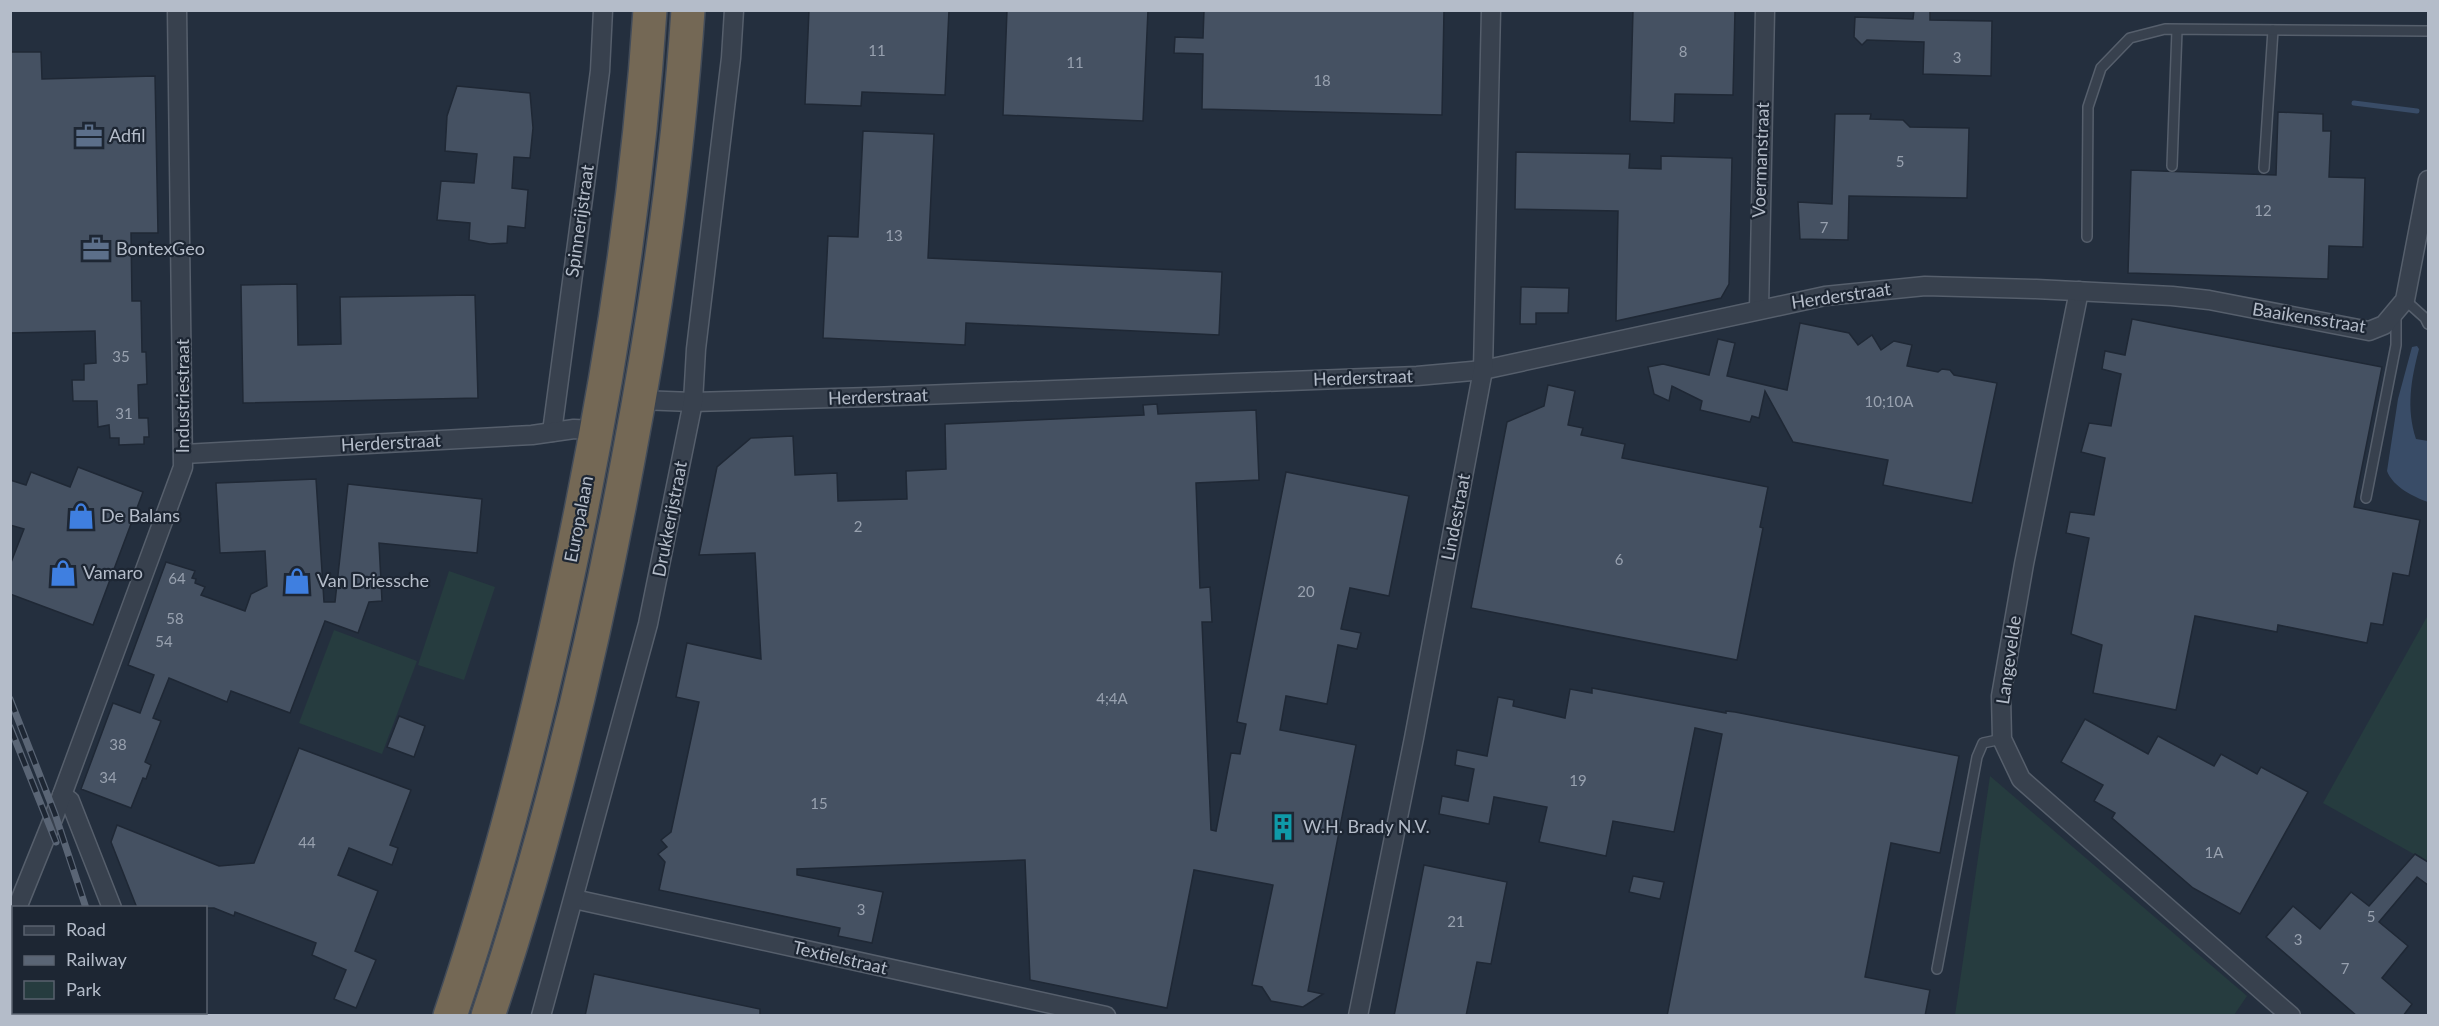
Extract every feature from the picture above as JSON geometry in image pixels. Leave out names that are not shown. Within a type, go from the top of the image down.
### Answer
[{"type":"highway","name":"Europalaan","points":[[450,1016],[522,772],[568,576],[616,321],[637,164],[650,10]]},
{"type":"highway","name":"Europalaan","points":[[488,1016],[529,887],[581,689],[605,584],[639,400],[664,244],[685,57],[687,10]]},
{"type":"street","name":"Industriestraat","points":[[17,906],[62,795],[183,467],[177,10]]},
{"type":"street","name":"Spinnerijstraat","points":[[552,432],[600,71],[603,10]]},
{"type":"street","name":"Drukkerijstraat","points":[[541,1016],[648,624],[693,402],[696,349],[731,58],[734,10]]},
{"type":"street","name":"Lindestraat","points":[[1358,1016],[1412,750],[1484,370],[1491,10]]},
{"type":"street","name":"Voermanstraat","points":[[1759,309],[1765,10]]},
{"type":"street","points":[[2401,306],[2428,180]]},
{"type":"street","name":"Herderstraat","points":[[639,400],[693,402],[872,397],[1417,376],[1484,370],[1825,296],[1925,286],[2079,291]]},
{"type":"street","name":"Baaikensstraat","points":[[2079,291],[2208,300],[2369,330],[2384,325],[2401,306]]},
{"type":"street","name":"Langevelde","points":[[2079,291],[2024,564],[2001,696],[2002,739],[2021,779],[2291,1016]]},
{"type":"street","name":"Herderstraat","points":[[184,454],[532,435],[574,429],[597,430]]},
{"type":"street","points":[[62,795],[70,801],[111,906]]},
{"type":"street","name":"Textielstraat","points":[[574,899],[1106,1016]]},
{"type":"lane","points":[[2086,237],[2088,107],[2101,68],[2130,38],[2165,29],[2428,31]]},
{"type":"lane","points":[[2172,166],[2177,30]]},
{"type":"lane","points":[[2264,168],[2273,30]]},
{"type":"lane","points":[[2366,498],[2397,345],[2401,306],[2426,318],[2428,324]]},
{"type":"lane","points":[[1936,969],[1977,757],[1983,743],[2002,739]]},
{"type":"green space","points":[[449,571],[495,587],[464,680],[418,665]]},
{"type":"green space","points":[[2428,615],[2428,862],[2323,803]]},
{"type":"green space","points":[[334,630],[417,661],[382,754],[299,723]]},
{"type":"green space","points":[[1990,776],[2247,996],[2234,1015],[1955,1015]]},
{"type":"water","points":[[2417,346],[2419,349],[2410,405],[2416,439],[2428,441],[2428,502],[2399,487],[2387,471],[2398,399],[2412,347]]},
{"type":"building","points":[[809,10],[949,10],[945,95],[862,92],[861,106],[805,104]]},
{"type":"building","points":[[1007,10],[1148,10],[1143,121],[1003,115]]},
{"type":"building","points":[[1204,10],[1444,10],[1442,115],[1202,109],[1203,54],[1174,53],[1175,37],[1203,38]]},
{"type":"building","points":[[1633,10],[1735,10],[1733,95],[1675,94],[1674,123],[1630,121]]},
{"type":"building","points":[[1914,10],[1930,10],[1930,20],[1992,21],[1991,76],[1923,74],[1924,42],[1867,40],[1862,45],[1854,37],[1855,17],[1913,19]]},
{"type":"building","points":[[10,52],[41,52],[42,79],[155,76],[158,233],[131,233],[132,301],[141,301],[142,352],[146,352],[147,384],[138,385],[139,418],[148,418],[149,437],[144,437],[144,444],[119,445],[119,438],[110,438],[109,425],[98,427],[97,401],[73,401],[72,380],[84,380],[84,364],[96,363],[95,331],[10,333]]},
{"type":"building","points":[[457,86],[530,93],[533,128],[530,158],[514,157],[512,188],[528,190],[525,228],[508,226],[507,243],[490,244],[469,240],[470,223],[437,220],[441,181],[474,183],[477,154],[445,151],[447,116]]},
{"type":"building","points":[[2278,112],[2323,114],[2323,131],[2331,131],[2329,177],[2365,178],[2363,247],[2329,246],[2328,279],[2128,273],[2131,170],[2276,175]]},
{"type":"building","points":[[1835,114],[1871,114],[1870,119],[1903,120],[1910,127],[1969,128],[1967,198],[1849,196],[1848,240],[1800,239],[1798,202],[1832,204]]},
{"type":"building","points":[[863,131],[934,134],[928,258],[1222,272],[1219,335],[966,323],[965,345],[823,338],[828,236],[858,237]]},
{"type":"building","points":[[1516,152],[1630,154],[1629,168],[1661,169],[1661,156],[1732,158],[1729,284],[1721,298],[1616,321],[1618,211],[1515,209]]},
{"type":"building","points":[[297,284],[298,345],[341,344],[340,297],[475,295],[478,398],[243,403],[241,285]]},
{"type":"building","points":[[1521,287],[1569,288],[1568,313],[1536,313],[1536,324],[1520,324]]},
{"type":"building","points":[[2132,319],[2382,367],[2354,507],[2420,520],[2409,576],[2393,573],[2383,625],[2371,623],[2367,643],[2278,625],[2277,632],[2195,616],[2176,710],[2093,693],[2102,645],[2071,634],[2089,538],[2066,533],[2070,512],[2094,515],[2105,458],[2081,452],[2089,423],[2111,426],[2121,374],[2102,369],[2105,351],[2125,355]]},
{"type":"building","points":[[1800,323],[1849,333],[1858,345],[1872,335],[1881,350],[1894,341],[1912,345],[1907,366],[1938,372],[1942,369],[1950,370],[1954,375],[1997,383],[1972,503],[1883,485],[1888,460],[1793,442],[1765,391],[1759,418],[1752,416],[1750,422],[1700,410],[1702,401],[1672,386],[1669,401],[1654,394],[1648,367],[1663,364],[1709,375],[1718,339],[1735,343],[1727,376],[1787,390]]},
{"type":"building","points":[[1548,385],[1575,391],[1568,425],[1583,428],[1581,435],[1625,444],[1622,458],[1768,487],[1760,527],[1763,528],[1737,660],[1471,608],[1507,422],[1544,406]]},
{"type":"building","points":[[1157,404],[1158,414],[1256,410],[1259,480],[1196,483],[1200,588],[1210,587],[1212,622],[1202,622],[1211,830],[1216,831],[1231,753],[1240,754],[1246,724],[1237,722],[1286,472],[1409,496],[1389,596],[1350,588],[1341,629],[1361,633],[1357,649],[1338,645],[1327,704],[1286,696],[1280,730],[1356,745],[1308,991],[1323,994],[1303,1007],[1271,1001],[1262,987],[1252,985],[1273,885],[1194,870],[1167,1008],[1030,980],[1025,860],[797,869],[797,875],[883,892],[872,943],[838,936],[840,928],[659,890],[665,862],[658,854],[667,847],[661,840],[671,832],[699,702],[676,697],[687,643],[761,659],[755,553],[699,555],[717,467],[751,438],[793,436],[795,475],[837,473],[838,501],[907,499],[906,471],[946,469],[945,424],[1144,415],[1143,405]]},
{"type":"building","points":[[78,467],[143,492],[93,625],[10,594],[10,565],[24,529],[10,525],[10,480],[26,485],[31,472],[70,487]]},
{"type":"building","points":[[316,479],[324,602],[335,602],[348,484],[482,499],[477,553],[379,543],[382,601],[369,602],[358,633],[325,621],[290,713],[231,691],[227,702],[169,678],[153,718],[161,721],[145,762],[151,765],[131,808],[81,789],[113,703],[140,713],[154,675],[128,665],[166,562],[195,571],[192,578],[196,579],[195,583],[205,587],[201,595],[245,611],[251,594],[267,586],[265,551],[220,553],[216,483]]},
{"type":"building","points":[[1592,688],[1726,713],[1726,711],[1735,712],[1959,756],[1940,853],[1891,843],[1865,977],[1930,990],[1925,1016],[1667,1016],[1722,734],[1695,728],[1674,832],[1613,821],[1606,856],[1539,842],[1547,807],[1494,797],[1489,824],[1439,814],[1442,796],[1468,801],[1474,769],[1455,765],[1457,750],[1487,756],[1498,697],[1514,700],[1513,706],[1565,718],[1570,689],[1592,693]]},
{"type":"building","points":[[399,716],[425,726],[414,757],[387,747]]},
{"type":"building","points":[[2085,719],[2148,754],[2158,736],[2214,766],[2221,754],[2257,774],[2261,767],[2308,792],[2240,914],[2193,888],[2112,818],[2115,813],[2094,801],[2103,785],[2061,762]]},
{"type":"building","points":[[299,748],[411,790],[390,845],[398,848],[392,865],[349,848],[338,875],[378,891],[355,951],[376,960],[356,1008],[334,999],[346,970],[312,955],[316,943],[235,912],[234,916],[214,908],[207,908],[207,906],[136,906],[111,842],[117,825],[219,866],[254,863]]},
{"type":"building","points":[[2415,854],[2428,862],[2428,885],[2417,877],[2379,922],[2408,946],[2382,978],[2412,1004],[2403,1016],[2357,1016],[2266,937],[2293,906],[2320,929],[2351,892],[2369,906]]},
{"type":"building","points":[[1424,865],[1507,882],[1491,964],[1477,962],[1466,1016],[1394,1016]]},
{"type":"building","points":[[1633,876],[1664,882],[1660,899],[1629,892]]},
{"type":"building","points":[[594,974],[760,1009],[760,1016],[585,1016]]},
{"type":"waterway","points":[[2354,103],[2417,111]]},
{"type":"railway","points":[[10,699],[55,814],[85,906]]},
{"type":"railway","points":[[10,727],[56,842]]},
{"type":"place","name":"Adfil","points":[[89,136]]},
{"type":"place","name":"BontexGeo","points":[[96,249]]},
{"type":"place","name":"De Balans","points":[[81,516]]},
{"type":"place","name":"Vamaro","points":[[63,573]]},
{"type":"place","name":"Van Driessche","points":[[297,581]]},
{"type":"place","name":"W.H. Brady N.V.","points":[[1283,827]]}]
